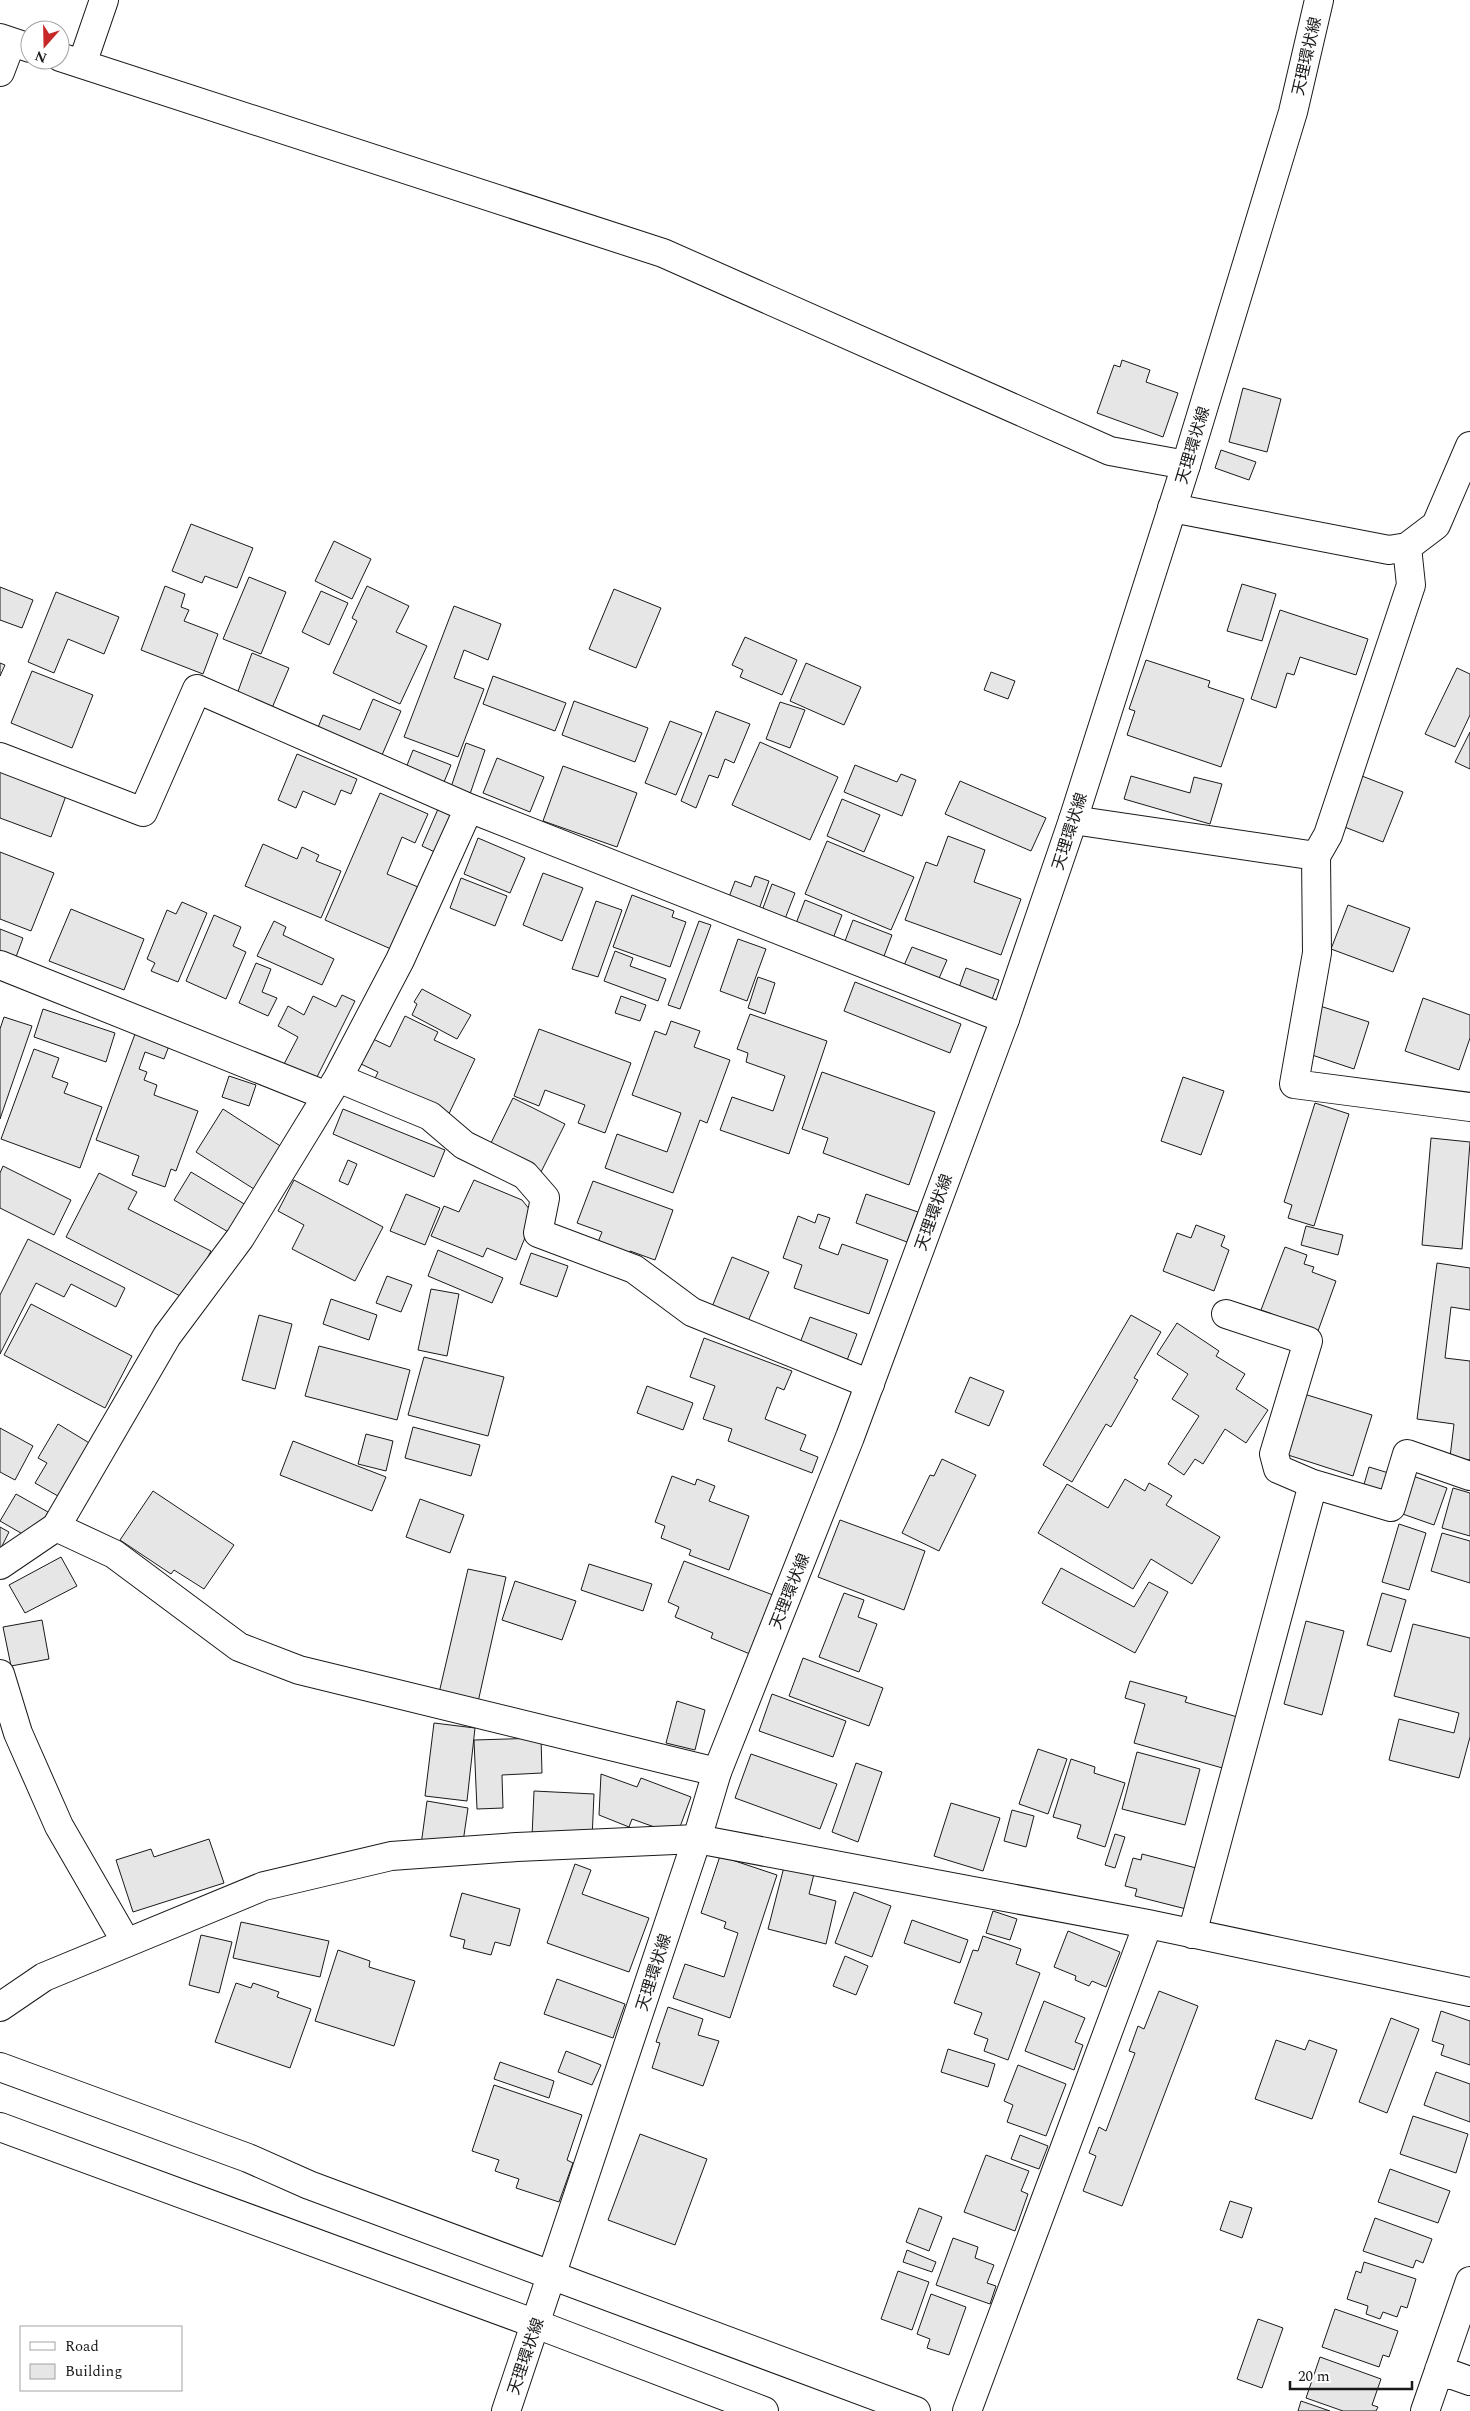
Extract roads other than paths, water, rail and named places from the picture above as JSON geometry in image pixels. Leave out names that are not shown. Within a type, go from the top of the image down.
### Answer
[{"type":"street","points":[[104,0],[71,60],[663,253],[1110,451],[1186,465]]},
{"type":"street","name":"天理環状線","points":[[506,2411],[553,2275],[697,1839],[717,1772],[870,1384],[1005,1019],[1073,820],[1186,465],[1293,112],[1320,0]]},
{"type":"street","points":[[0,72],[14,43]]},
{"type":"street","points":[[1172,508],[1389,550],[1406,547],[1436,525],[1470,448]]},
{"type":"street","points":[[1406,547],[1411,585],[1328,835],[1316,856],[1317,953],[1294,1084],[1470,1107]]},
{"type":"street","points":[[0,757],[143,812],[197,689],[469,808],[1005,1019]]},
{"type":"street","points":[[0,1565],[56,1527],[167,1336],[240,1238],[333,1087],[400,960],[469,808]]},
{"type":"street","points":[[1073,820],[1316,856]]},
{"type":"street","points":[[0,965],[333,1087],[430,1116],[464,1145],[525,1175],[545,1198],[538,1233],[634,1269],[692,1312],[870,1384]]},
{"type":"street","points":[[1226,1314],[1308,1342],[1274,1454],[1278,1469],[1313,1484],[1391,1507],[1407,1454],[1470,1476]]},
{"type":"street","points":[[1192,1934],[1313,1484]]},
{"type":"street","points":[[56,1527],[114,1554],[239,1647],[299,1670],[717,1772]]},
{"type":"street","points":[[0,1674],[18,1733],[59,1826],[126,1942]]},
{"type":"street","points":[[0,2007],[44,1977],[264,1886],[391,1856],[697,1839],[1148,1924],[1470,1992]]},
{"type":"street","points":[[967,2411],[1148,1924]]},
{"type":"street","points":[[0,2068],[248,2158],[309,2185],[916,2411]]},
{"type":"street","points":[[0,2127],[536,2324],[764,2411]]},
{"type":"street","points":[[1425,2411],[1470,2281]]},
{"type":"street","points":[[1439,2370],[1470,2381]]}]
